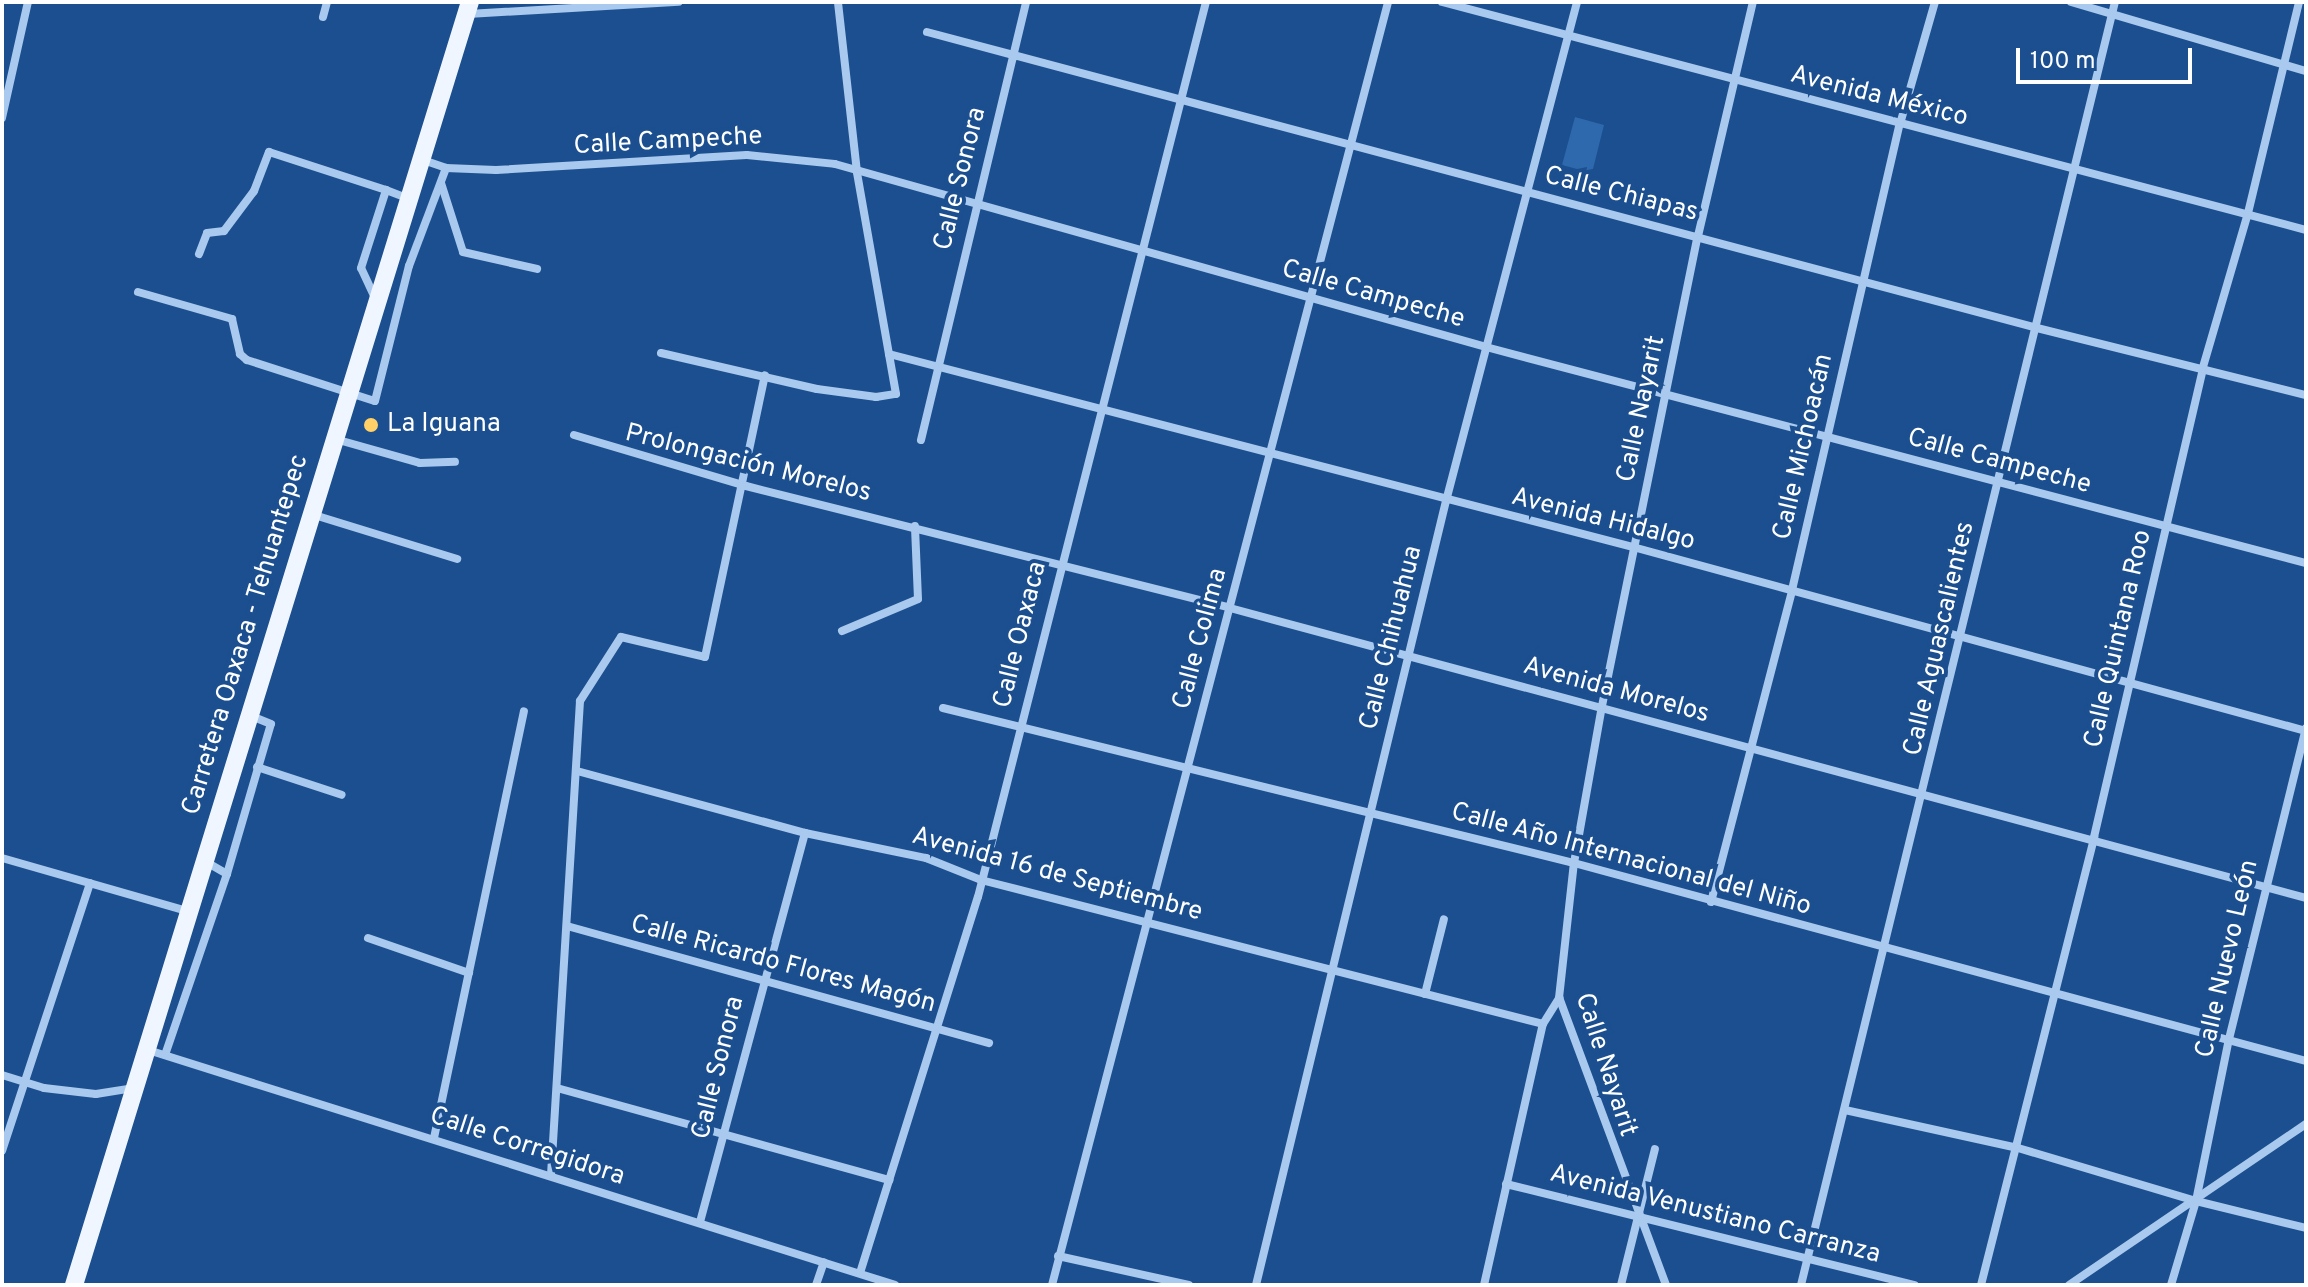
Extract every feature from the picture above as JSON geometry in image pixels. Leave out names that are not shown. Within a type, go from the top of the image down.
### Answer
[{"type":"main road","name":"Carretera Oaxaca - Tehuantepec","points":[[74,1285],[136,1088],[156,1052],[187,911],[468,8]]},
{"type":"street","points":[[2,118],[28,2]]},
{"type":"street","points":[[323,17],[327,2]]},
{"type":"street","points":[[468,8],[679,2]]},
{"type":"street","points":[[661,353],[817,389],[876,397],[896,394],[857,172],[836,2]]},
{"type":"street","name":"Calle Sonora","points":[[921,440],[974,205],[1026,2]]},
{"type":"street","name":"Calle Oaxaca","points":[[860,1273],[981,880],[1059,563],[1206,2]]},
{"type":"street","name":"Calle Colima","points":[[1052,1285],[1388,2]]},
{"type":"street","name":"Avenida México","points":[[1442,2],[2306,230]]},
{"type":"street","name":"Calle Chihuahua","points":[[1256,1285],[1446,501],[1577,2]]},
{"type":"street","name":"Calle Nayarit","points":[[1666,1285],[1637,1219],[1559,998],[1574,863],[1602,706],[1698,236],[1753,2]]},
{"type":"street","name":"Calle Michoacán","points":[[1711,902],[1792,590],[1900,124],[1935,2]]},
{"type":"street","points":[[2071,2],[2306,71]]},
{"type":"street","name":"Calle Aguascalientes","points":[[1801,1285],[1883,948],[1924,795],[2115,2]]},
{"type":"street","name":"Calle Quintana Roo","points":[[1981,1285],[2094,837],[2203,367],[2248,213],[2299,2]]},
{"type":"street","name":"Calle Chiapas","points":[[927,32],[2037,328],[2306,395]]},
{"type":"street","points":[[199,254],[207,233],[224,231],[254,191],[269,152],[407,198]]},
{"type":"street","name":"Calle Campeche","points":[[420,159],[446,168],[558,169],[747,155],[793,157],[857,172],[1486,347],[2306,563]]},
{"type":"street","points":[[138,292],[232,319],[240,354],[247,360],[375,401],[409,266],[446,168]]},
{"type":"street","points":[[440,183],[463,252],[537,269]]},
{"type":"street","points":[[376,300],[361,268],[386,190]]},
{"type":"street","name":"Avenida Hidalgo","points":[[889,354],[1272,452],[1446,501],[1633,547],[2128,685],[2306,730]]},
{"type":"street","points":[[551,1175],[580,701],[621,637],[705,657],[746,486],[765,375]]},
{"type":"street","name":"Prolongación Morelos","points":[[574,435],[746,486],[915,526]]},
{"type":"street","points":[[334,439],[420,463],[455,462]]},
{"type":"street","points":[[310,514],[457,559]]},
{"type":"street","points":[[842,631],[918,599],[915,526]]},
{"type":"street","name":"Avenida Morelos","points":[[915,526],[1602,706],[1749,749],[2094,837],[2306,898]]},
{"type":"street","name":"Calle Año Internacional del Niño","points":[[943,708],[1188,765],[1574,863],[2306,1061]]},
{"type":"street","points":[[434,1138],[524,711]]},
{"type":"street","points":[[156,1052],[227,874],[271,724],[248,715]]},
{"type":"street","name":"Calle Nuevo León","points":[[2171,1285],[2196,1201],[2229,1039],[2306,730]]},
{"type":"street","points":[[257,767],[342,795]]},
{"type":"street","name":"Avenida 16 de Septiembre","points":[[577,771],[805,833],[926,858],[981,880],[1543,1024]]},
{"type":"street","points":[[225,791],[247,803]]},
{"type":"street","name":"Calle Sonora","points":[[700,1222],[762,982],[805,833]]},
{"type":"street","points":[[2,858],[187,911]]},
{"type":"street","points":[[203,860],[227,874]]},
{"type":"street","points":[[2,1151],[90,883]]},
{"type":"street","points":[[1425,994],[1444,919]]},
{"type":"street","name":"Calle Ricardo Flores Magón","points":[[567,926],[989,1043]]},
{"type":"street","points":[[368,938],[469,973]]},
{"type":"street","points":[[1543,1024],[1559,998]]},
{"type":"street","name":"Calle Nayarit","points":[[1484,1285],[1543,1024]]},
{"type":"street","name":"Calle Corregidora","points":[[156,1052],[895,1285]]},
{"type":"street","points":[[2,1075],[24,1082],[96,1094],[136,1088]]},
{"type":"street","points":[[557,1088],[889,1180]]},
{"type":"street","points":[[1845,1110],[2018,1148],[2196,1201],[2306,1228]]},
{"type":"street","points":[[2069,1285],[2306,1124]]},
{"type":"street","points":[[1621,1285],[1655,1149]]},
{"type":"street","name":"Avenida Venustiano Carranza","points":[[1506,1184],[1637,1219],[1915,1285]]},
{"type":"street","points":[[1058,1256],[1189,1285]]},
{"type":"street","points":[[816,1285],[824,1262]]},
{"type":"shaded area","points":[[1575,117],[1604,125],[1592,173],[1562,165]]},
{"type":"place","name":"La Iguana","points":[[371,425]]}]
